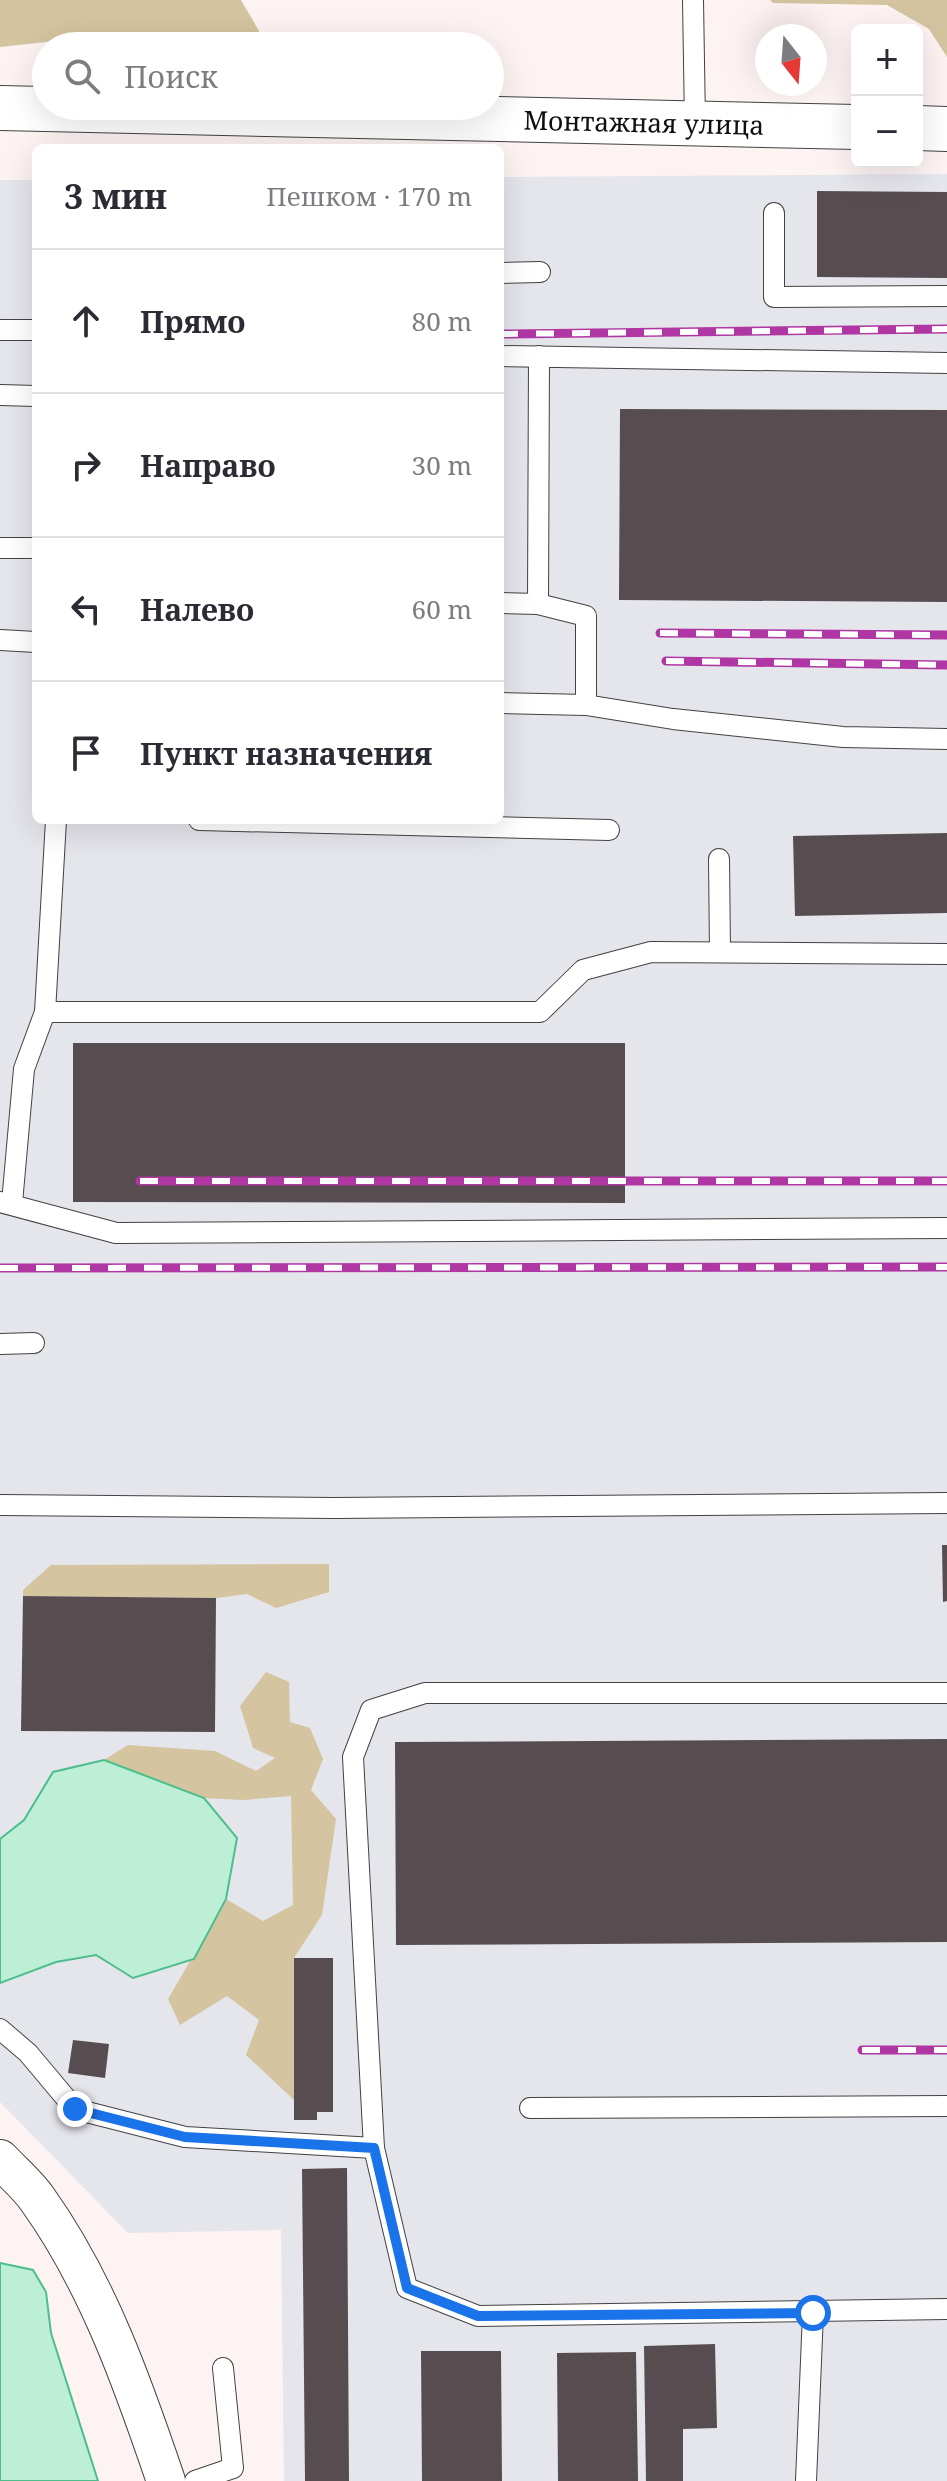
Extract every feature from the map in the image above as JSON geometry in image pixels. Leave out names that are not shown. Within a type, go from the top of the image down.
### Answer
[{"type":"street","name":"Монтажная улица","points":[[0,108],[32,109]]},
{"type":"street","name":"Монтажная улица","points":[[504,119],[851,127]]},
{"type":"street","points":[[923,128],[947,129]]},
{"type":"street","points":[[0,2159],[37,2198],[93,2293],[133,2384],[166,2481]]},
{"type":"lane","points":[[693,0],[695,123]]},
{"type":"lane","points":[[774,213],[774,297],[947,296]]},
{"type":"lane","points":[[504,273],[540,272]]},
{"type":"lane","points":[[0,330],[32,330]]},
{"type":"lane","points":[[504,356],[947,363]]},
{"type":"lane","points":[[538,604],[539,356]]},
{"type":"lane","points":[[0,395],[32,396]]},
{"type":"lane","points":[[0,548],[32,548]]},
{"type":"lane","points":[[504,603],[538,604],[586,616],[586,705]]},
{"type":"lane","points":[[0,640],[32,642]]},
{"type":"lane","points":[[504,703],[586,705],[673,719],[843,737],[947,739]]},
{"type":"lane","points":[[56,824],[45,1012],[24,1069],[6,1202],[116,1233],[947,1228]]},
{"type":"lane","points":[[363,824],[609,830]]},
{"type":"lane","points":[[719,859],[720,952]]},
{"type":"lane","points":[[45,1012],[540,1012],[583,970],[651,952],[947,954]]},
{"type":"lane","points":[[0,1344],[34,1343]]},
{"type":"lane","points":[[0,1505],[350,1508],[947,1503]]},
{"type":"lane","points":[[947,1693],[425,1693],[371,1710],[353,1757],[374,2148],[407,2288],[478,2316],[947,2309]]},
{"type":"lane","points":[[0,2029],[28,2053],[75,2109],[185,2137],[374,2148]]},
{"type":"lane","points":[[530,2108],[947,2106]]},
{"type":"lane","points":[[806,2481],[813,2313]]},
{"type":"lane","points":[[195,2481],[233,2468],[223,2368]]},
{"type":"shaded area","points":[[0,0],[241,0],[259,31],[32,32],[32,44],[0,47]]},
{"type":"shaded area","points":[[770,0],[947,0],[947,57],[929,29],[887,5],[773,3]]},
{"type":"shaded area","points":[[947,174],[947,2481],[284,2481],[281,2230],[128,2233],[0,2102],[0,180],[32,180],[32,824],[504,824],[504,177]]},
{"type":"shaded area","points":[[329,1564],[329,1592],[276,1608],[247,1594],[216,1598],[23,1596],[23,1590],[51,1565]]},
{"type":"shaded area","points":[[266,1672],[289,1682],[290,1722],[310,1728],[323,1759],[311,1790],[336,1819],[322,1915],[294,1958],[294,2100],[246,2055],[259,2020],[227,1996],[180,2025],[168,1999],[226,1899],[263,1921],[293,1905],[291,1796],[243,1800],[204,1798],[104,1760],[128,1745],[215,1751],[256,1771],[275,1758],[253,1748],[240,1706]]},
{"type":"shaded area","points":[[104,1760],[204,1798],[237,1838],[226,1899],[194,1959],[133,1978],[96,1955],[56,1962],[0,1983],[0,1839],[24,1820],[53,1772]]},
{"type":"shaded area","points":[[0,2263],[33,2270],[46,2292],[51,2333],[98,2481],[0,2481]]},
{"type":"building","points":[[817,191],[947,192],[947,278],[817,277]]},
{"type":"building","points":[[620,409],[947,410],[947,602],[619,600]]},
{"type":"building","points":[[947,833],[947,913],[795,916],[793,836]]},
{"type":"building","points":[[73,1043],[625,1043],[625,1203],[73,1202]]},
{"type":"building","points":[[942,1545],[947,1545],[947,1601],[943,1602]]},
{"type":"building","points":[[23,1596],[216,1598],[215,1732],[21,1731]]},
{"type":"building","points":[[947,1739],[947,1942],[396,1945],[395,1742]]},
{"type":"building","points":[[294,1958],[333,1958],[333,2112],[317,2112],[317,2120],[294,2120]]},
{"type":"building","points":[[73,2040],[109,2044],[105,2078],[68,2073]]},
{"type":"building","points":[[347,2168],[349,2481],[305,2481],[302,2169]]},
{"type":"building","points":[[715,2344],[717,2428],[683,2429],[683,2481],[646,2481],[644,2346]]},
{"type":"building","points":[[421,2351],[501,2351],[502,2481],[422,2481]]},
{"type":"building","points":[[636,2352],[638,2481],[558,2481],[557,2353]]},
{"type":"railway","points":[[504,334],[947,329]]},
{"type":"railway","points":[[660,633],[947,635]]},
{"type":"railway","points":[[666,661],[947,665]]},
{"type":"railway","points":[[140,1181],[947,1181]]},
{"type":"railway","points":[[0,1268],[947,1267]]},
{"type":"railway","points":[[862,2050],[947,2050]]},
{"type":"route","points":[[75,2109],[185,2137],[374,2148],[407,2288],[478,2316],[813,2313]]}]
